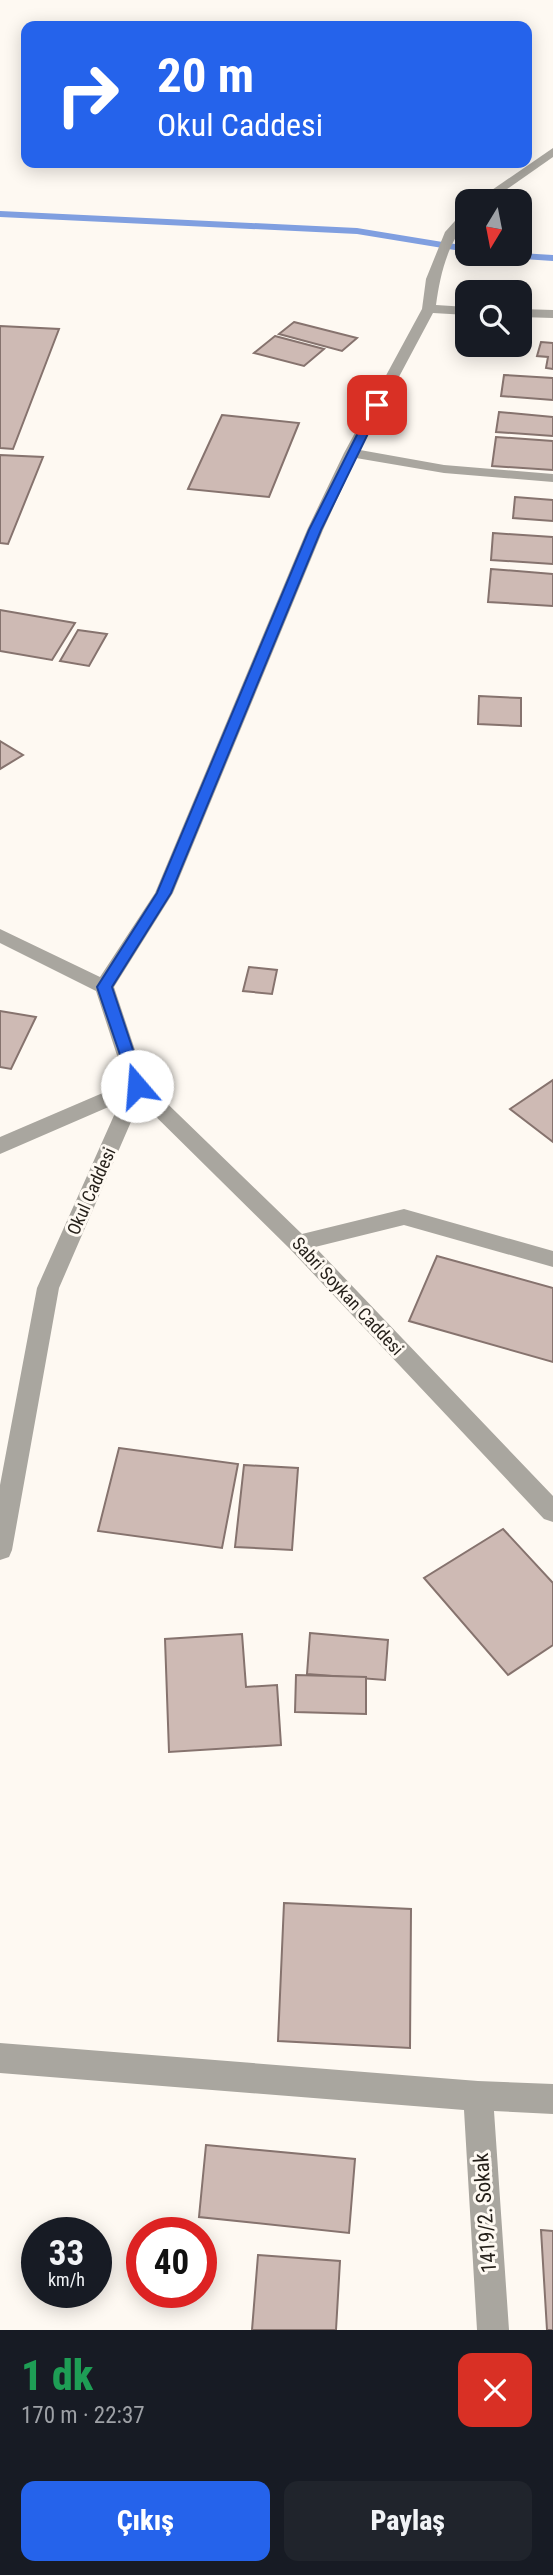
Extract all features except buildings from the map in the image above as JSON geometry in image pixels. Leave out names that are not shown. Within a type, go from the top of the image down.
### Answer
[{"type":"street","points":[[532,166],[553,152]]},
{"type":"street","points":[[499,189],[530,168]]},
{"type":"street","points":[[104,987],[164,893],[315,530],[351,453],[429,309],[433,279],[455,228]]},
{"type":"street","points":[[429,309],[455,310]]},
{"type":"street","points":[[532,313],[553,314]]},
{"type":"street","points":[[351,453],[444,469],[553,478]]},
{"type":"street","points":[[0,935],[104,987],[137,1086],[0,1146]]},
{"type":"street","name":"Sabri Soykan Caddesi","points":[[137,1086],[298,1243],[553,1512]]},
{"type":"street","name":"Okul Caddesi","points":[[0,1550],[48,1288],[137,1086]]},
{"type":"street","points":[[298,1243],[404,1217],[553,1259]]},
{"type":"street","points":[[0,2058],[478,2096],[553,2099]]},
{"type":"street","name":"1419/2. Sokak","points":[[478,2096],[493,2330]]},
{"type":"waterway","points":[[0,214],[357,231],[455,247]]},
{"type":"waterway","points":[[532,257],[553,258]]},
{"type":"route","points":[[137,1086],[104,987],[164,893],[315,530],[377,405]]}]
